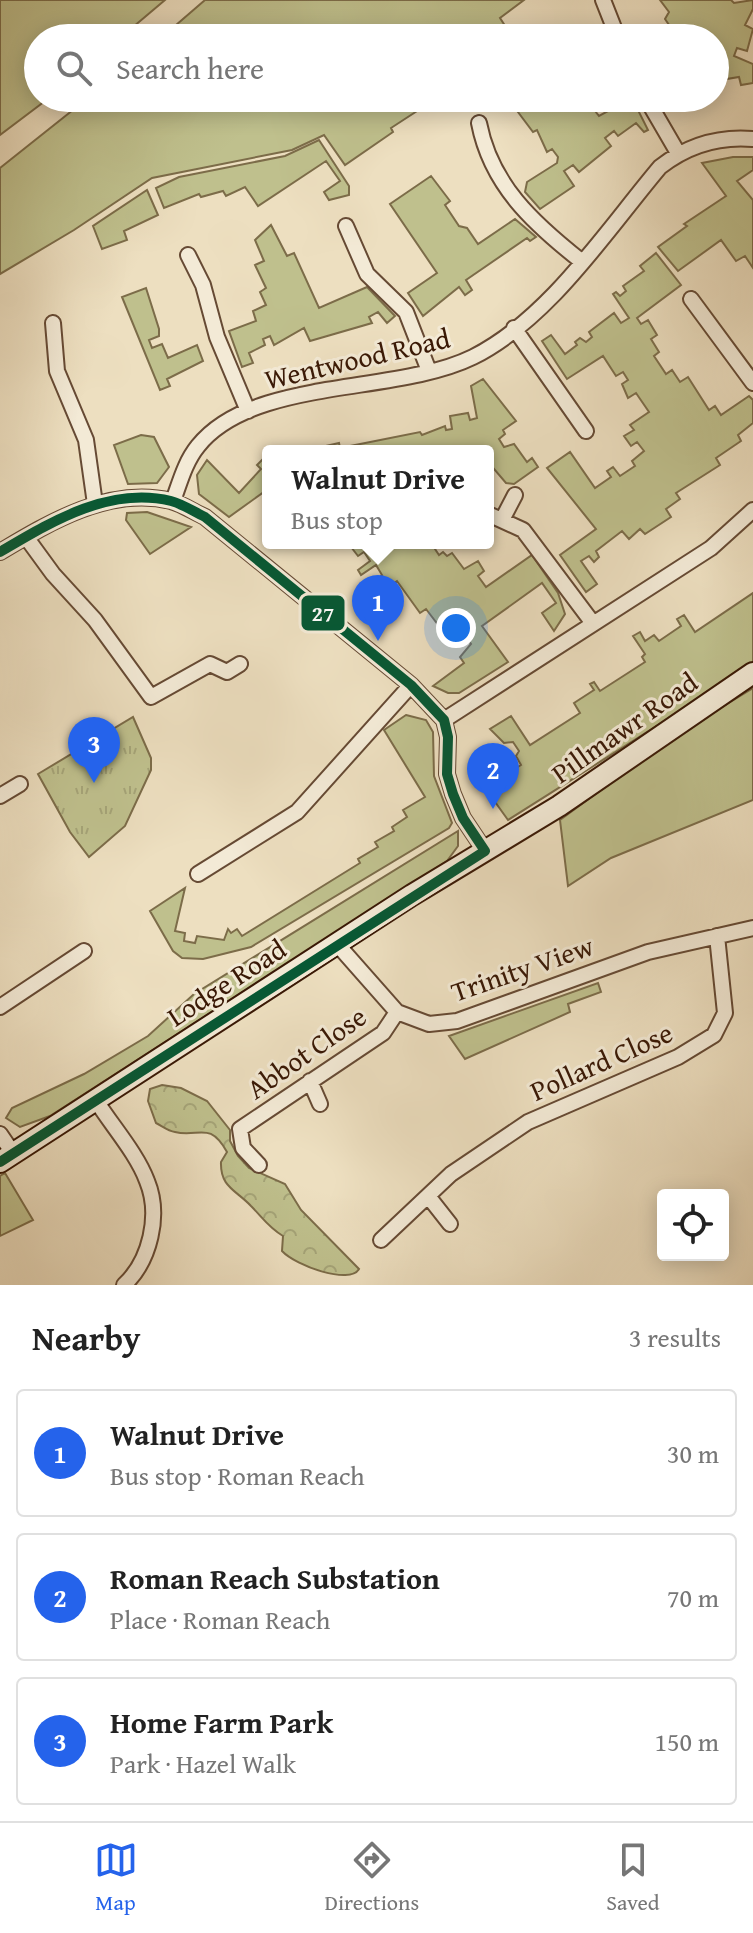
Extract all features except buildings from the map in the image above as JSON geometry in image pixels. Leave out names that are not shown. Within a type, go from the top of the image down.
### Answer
[{"type":"street","points":[[603,0],[612,24]]},
{"type":"street","points":[[654,112],[678,153]]},
{"type":"street","points":[[479,123],[483,142],[510,196],[543,231],[581,261]]},
{"type":"street","name":"Wentwood Road","points":[[173,501],[184,470],[197,447],[219,426],[248,411],[289,398],[429,371],[473,357],[544,305],[660,167],[678,153],[700,144],[753,139]]},
{"type":"street","points":[[346,226],[367,274],[406,312],[429,371]]},
{"type":"street","points":[[188,255],[203,285],[217,337],[248,411]]},
{"type":"street","points":[[691,299],[753,383]]},
{"type":"street","points":[[53,323],[57,371],[86,440],[95,504]]},
{"type":"street","points":[[514,328],[586,431]]},
{"type":"street","points":[[503,518],[515,495]]},
{"type":"street","points":[[0,552],[95,504],[146,498],[173,501],[216,526],[411,685],[444,720],[448,737],[447,774],[453,794],[463,818],[485,851]]},
{"type":"street","points":[[444,720],[711,548],[753,510]]},
{"type":"street","points":[[494,516],[523,530],[592,622]]},
{"type":"street","points":[[26,537],[53,574],[95,620],[151,697],[200,667],[210,664],[227,672],[240,664]]},
{"type":"street","name":"Pillmawr Road","points":[[485,851],[559,806],[753,673]]},
{"type":"street","points":[[198,874],[297,812],[411,685]]},
{"type":"street","points":[[0,796],[20,784]]},
{"type":"street","name":"Lodge Road","points":[[7,1158],[485,851]]},
{"type":"street","name":"Trinity View","points":[[397,1012],[429,1024],[457,1021],[573,976],[753,928]]},
{"type":"street","name":"Pollard Close","points":[[381,1240],[451,1174],[528,1122],[678,1057],[714,1035],[725,1013],[717,936]]},
{"type":"street","points":[[337,944],[397,1012]]},
{"type":"street","points":[[0,1007],[84,951]]},
{"type":"street","name":"Abbot Close","points":[[259,1165],[243,1148],[240,1129],[383,1033],[397,1012]]},
{"type":"street","points":[[310,1081],[320,1104]]},
{"type":"street","points":[[97,1102],[147,1181],[154,1216],[137,1272],[124,1285]]},
{"type":"street","points":[[0,1134],[7,1158]]},
{"type":"street","points":[[428,1196],[450,1224]]},
{"type":"green space","points":[[0,0],[165,0],[137,24],[24,24],[24,112],[30,112],[0,135]]},
{"type":"green space","points":[[205,0],[524,0],[500,18],[504,24],[177,24]]},
{"type":"green space","points":[[660,0],[731,0],[734,3],[753,0],[753,9],[745,25],[753,29],[747,51],[737,48],[734,56],[753,64],[753,83],[741,85],[739,77],[729,79],[729,24],[668,24],[665,19],[669,12]]},
{"type":"green space","points":[[70,112],[416,112],[391,128],[393,132],[345,165],[324,135],[292,150],[152,178],[0,274],[0,168]]},
{"type":"green space","points":[[518,112],[596,112],[599,116],[606,112],[639,112],[648,130],[644,132],[636,123],[618,136],[614,131],[605,138],[611,146],[579,172],[573,165],[564,171],[574,186],[540,209],[525,192],[527,182],[557,163],[558,157],[552,149],[547,152],[537,130],[533,132]]},
{"type":"green space","points":[[319,140],[349,186],[349,195],[329,200],[324,192],[340,181],[326,161],[258,206],[245,187],[226,196],[223,191],[201,197],[199,194],[164,208],[156,188],[179,177],[285,156]]},
{"type":"green space","points":[[753,157],[753,170],[737,181],[753,200],[753,268],[745,256],[736,261],[721,240],[678,271],[658,247],[687,226],[684,224],[726,196],[702,163]]},
{"type":"green space","points":[[431,176],[450,201],[445,205],[459,226],[467,228],[478,244],[515,219],[536,237],[530,241],[527,238],[466,280],[472,290],[465,295],[459,287],[423,316],[408,293],[437,273],[390,204]]},
{"type":"green space","points":[[147,190],[158,215],[124,231],[127,240],[102,249],[93,226]]},
{"type":"green space","points":[[271,225],[287,256],[294,253],[319,308],[367,287],[395,316],[387,323],[378,312],[369,317],[372,323],[310,341],[304,328],[274,345],[270,336],[263,339],[265,345],[249,353],[253,363],[242,367],[229,331],[256,321],[253,311],[266,305],[260,292],[266,288],[255,265],[264,261],[255,240]]},
{"type":"green space","points":[[656,253],[681,285],[637,318],[641,324],[648,320],[657,335],[651,339],[659,352],[654,356],[666,374],[672,370],[680,382],[688,377],[709,410],[715,406],[721,415],[749,396],[753,400],[753,423],[738,435],[741,441],[716,458],[720,465],[676,493],[680,499],[666,509],[671,517],[645,534],[640,529],[629,539],[622,531],[596,551],[599,557],[594,562],[589,556],[581,561],[597,584],[586,592],[560,555],[596,529],[547,468],[570,452],[595,488],[611,477],[607,471],[613,467],[620,476],[635,466],[632,461],[644,451],[637,442],[631,446],[624,436],[634,430],[630,425],[649,412],[636,393],[628,398],[622,384],[628,380],[623,372],[616,376],[603,356],[567,379],[542,341],[551,335],[565,354],[577,345],[575,342],[580,338],[586,342],[592,337],[589,332],[614,313],[621,323],[629,318],[613,294],[616,292],[620,296],[626,291],[623,286],[644,271],[640,266]]},
{"type":"green space","points":[[146,288],[159,329],[159,336],[149,340],[152,348],[162,344],[168,358],[197,345],[203,361],[167,379],[170,386],[160,390],[122,297]]},
{"type":"green space","points":[[483,379],[516,421],[503,430],[505,434],[499,439],[504,447],[514,444],[527,462],[532,458],[538,467],[514,484],[506,483],[494,469],[494,445],[355,445],[420,432],[422,435],[445,426],[446,430],[452,429],[450,416],[468,413],[470,420],[477,418],[471,386]]},
{"type":"green space","points":[[141,435],[154,437],[169,467],[157,483],[128,484],[114,445]]},
{"type":"green space","points":[[207,460],[239,493],[261,469],[257,465],[262,460],[262,493],[229,517],[199,494],[197,475]]},
{"type":"green space","points":[[147,512],[191,527],[150,554],[126,520],[127,513]]},
{"type":"green space","points":[[353,549],[435,549],[439,555],[452,553],[464,569],[478,561],[484,571],[478,576],[486,587],[532,555],[558,593],[565,614],[554,631],[542,613],[556,603],[542,583],[482,626],[508,662],[459,693],[448,693],[433,686],[464,663],[460,657],[471,644],[464,634],[452,643],[426,609],[420,613],[397,581],[385,589],[378,579],[382,575],[376,565],[361,575],[358,570],[370,561],[364,552],[358,556]]},
{"type":"green space","points":[[753,593],[753,665],[508,820],[488,792],[503,783],[500,778],[521,765],[516,756],[519,751],[513,742],[504,743],[490,729],[511,716],[530,745],[580,713],[574,703],[594,690],[590,684],[594,682],[600,691],[645,662],[642,657],[645,654],[633,636],[640,632],[645,641],[654,635],[659,641],[681,626],[677,619],[684,615],[695,632]]},
{"type":"green space","points":[[753,688],[753,800],[611,858],[568,886],[560,820],[676,735]]},
{"type":"green space","points":[[406,715],[426,720],[433,732],[434,776],[452,823],[449,828],[251,947],[203,959],[182,958],[173,951],[150,911],[185,888],[175,931],[185,933],[184,941],[195,943],[197,936],[224,940],[228,929],[231,933],[237,929],[242,936],[360,863],[358,859],[378,847],[375,842],[394,831],[392,827],[407,817],[403,810],[425,797],[384,730]]},
{"type":"green space","points":[[133,717],[151,758],[151,770],[125,826],[89,857],[70,832],[38,774]]},
{"type":"green space","points":[[458,831],[458,846],[447,861],[50,1116],[20,1127],[6,1118],[12,1108],[84,1074],[148,1036],[194,994]]},
{"type":"green space","points":[[598,983],[601,992],[568,1004],[570,1012],[465,1059],[449,1036]]},
{"type":"green space","points":[[162,1085],[181,1088],[207,1101],[230,1130],[230,1141],[238,1156],[249,1168],[285,1184],[301,1210],[359,1269],[345,1275],[322,1272],[282,1251],[283,1236],[226,1183],[221,1162],[227,1152],[221,1142],[209,1133],[175,1132],[156,1123],[148,1101],[150,1089]]},
{"type":"green space","points":[[5,1173],[33,1220],[0,1236],[0,1176]]},
{"type":"transit line","name":"27","points":[[0,552],[60,519],[125,498],[171,501],[205,517],[411,685],[444,720],[448,737],[447,774],[453,794],[463,818],[485,851],[0,1162]]},
{"type":"place","name":"Walnut Drive","points":[[378,641]]},
{"type":"place","name":"Home Farm Park","points":[[94,783]]},
{"type":"place","name":"Roman Reach Substation","points":[[493,809]]}]
